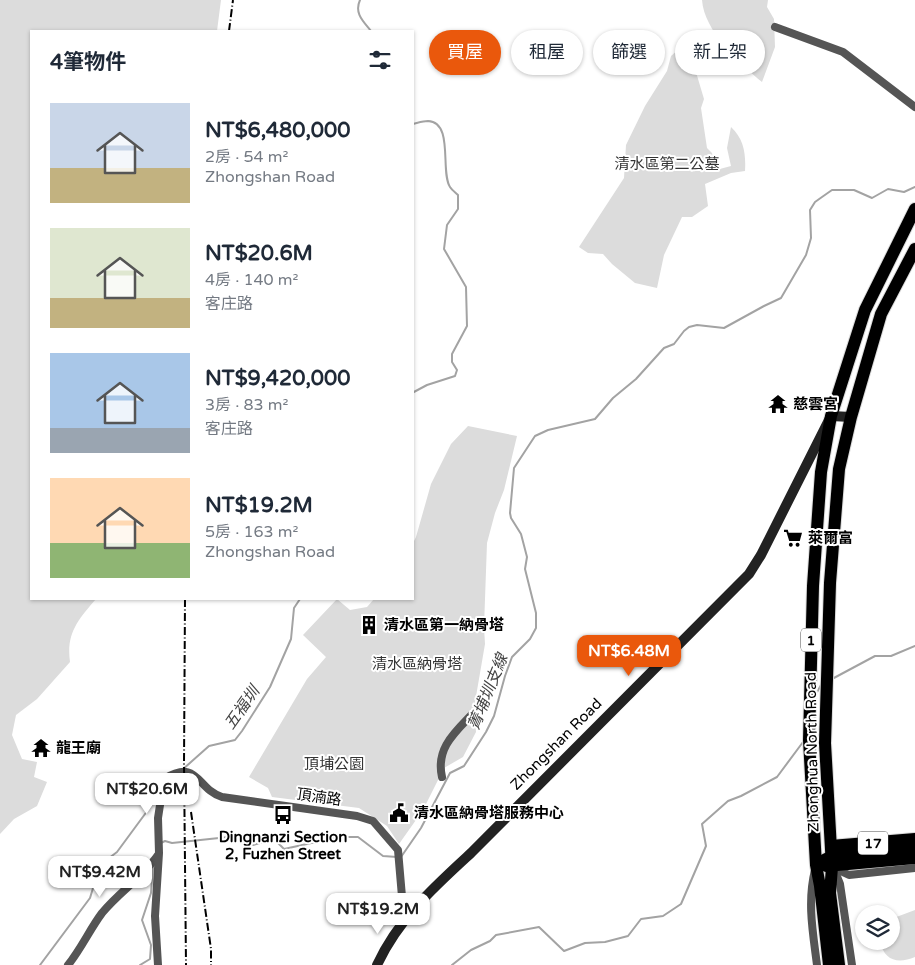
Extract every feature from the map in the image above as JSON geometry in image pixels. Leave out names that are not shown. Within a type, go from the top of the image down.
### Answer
[{"type":"main road","name":"Zhongshan Road","points":[[831,416],[865,310],[915,209]]},
{"type":"main road","name":"1","points":[[851,417],[881,314],[915,250]]},
{"type":"main road","name":"Zhonghua North Road","points":[[816,865],[809,740],[813,586],[821,472],[831,416]]},
{"type":"main road","name":"Zhonghua North Road","points":[[832,856],[825,743],[830,583],[839,469],[851,417]]},
{"type":"main road","name":"17","points":[[816,865],[832,856],[915,838]]},
{"type":"main road","name":"17","points":[[832,856],[915,848]]},
{"type":"main road","name":"1","points":[[829,965],[832,856]]},
{"type":"main road","name":"17","points":[[832,856],[915,858]]},
{"type":"main road","name":"1","points":[[816,865],[831,941],[839,965]]},
{"type":"street","points":[[775,27],[843,52],[915,107]]},
{"type":"street","points":[[831,416],[851,417]]},
{"type":"street","name":"Zhongshan Road","points":[[377,965],[387,944],[424,897],[471,853],[749,574],[765,547],[831,416]]},
{"type":"street","points":[[442,777],[440,767],[444,747],[477,709]]},
{"type":"street","name":"頂湳路","points":[[159,853],[158,818],[164,779],[174,773],[187,771],[216,795],[222,797],[357,816],[373,821],[398,850],[404,920]]},
{"type":"street","points":[[68,965],[102,914],[123,890],[150,867],[159,853]]},
{"type":"street","points":[[158,965],[155,916],[159,853]]},
{"type":"street","points":[[832,856],[849,875],[915,868]]},
{"type":"street","name":"Zhonghua North Road","points":[[832,856],[840,884],[852,965]]},
{"type":"street","name":"Zhonghua North Road","points":[[816,865],[810,888],[811,917],[817,965]]},
{"type":"green space","points":[[0,0],[221,0],[217,30],[30,30],[30,600],[95,600],[75,627],[70,643],[70,662],[37,699],[16,715],[12,735],[22,759],[37,762],[34,777],[47,782],[37,806],[14,819],[0,834]]},
{"type":"green space","points":[[702,0],[768,0],[767,7],[774,19],[775,47],[765,74],[765,30],[713,30],[704,12]]},
{"type":"green space","name":"清水區第二公墓","points":[[675,52],[675,75],[697,75],[704,99],[701,108],[707,148],[712,153],[716,170],[731,166],[727,148],[731,127],[739,137],[743,147],[745,171],[731,173],[705,184],[708,206],[692,217],[682,217],[664,255],[657,288],[635,283],[603,254],[588,253],[579,247],[624,178],[626,145],[645,106],[665,75],[671,56]]},
{"type":"green space","points":[[754,75],[765,75],[762,82]]},
{"type":"green space","name":"清水區納骨塔","points":[[468,426],[517,436],[504,490],[495,513],[487,543],[485,644],[474,708],[476,732],[463,757],[444,768],[423,810],[399,844],[387,826],[359,808],[272,797],[268,788],[249,777],[307,679],[326,657],[303,635],[336,600],[350,610],[367,607],[373,600],[414,600],[414,541],[431,484],[451,444]]},
{"type":"green space","points":[[915,910],[915,957],[903,960],[888,957],[883,950],[900,950],[900,916]]},
{"type":"waterway","name":"五福圳","points":[[360,0],[358,5],[359,13],[370,30]]},
{"type":"waterway","name":"五福圳","points":[[414,124],[428,121],[436,124],[444,138],[447,180],[450,187],[458,195],[458,209],[447,225],[444,249],[466,287],[467,326],[452,354],[452,362],[457,370],[455,376],[427,385],[414,392]]},
{"type":"waterway","name":"菁埔圳支線","points":[[401,857],[421,828],[450,773],[464,766],[486,732],[494,716],[512,657],[530,639],[536,628],[536,613],[525,569],[527,557],[521,534],[510,513],[514,468],[535,436],[548,430],[595,419],[613,398],[636,379],[664,348],[674,344],[689,327],[697,325],[724,328],[781,298],[806,255],[811,238],[810,210],[815,202],[832,190],[854,190],[872,198],[888,189],[904,192],[915,187]]},
{"type":"waterway","name":"五福圳","points":[[182,770],[209,746],[235,740],[242,731],[270,687],[291,639],[294,608],[299,600]]},
{"type":"waterway","points":[[832,679],[875,656],[891,656],[915,646]]},
{"type":"waterway","points":[[816,694],[821,685]]},
{"type":"waterway","points":[[452,965],[471,950],[490,941],[496,935],[539,927],[564,951],[585,943],[605,942],[628,936],[641,919],[663,916],[681,904],[706,846],[702,824],[728,801],[777,777],[803,742]]},
{"type":"waterway","name":"五福圳","points":[[40,965],[90,898],[100,865],[117,852],[159,795]]},
{"type":"waterway","name":"菁埔圳支線","points":[[161,843],[165,841],[172,843],[238,836],[253,845],[274,839],[284,849],[339,837],[358,837],[383,856],[397,857]]},
{"type":"waterway","name":"菁埔圳支線","points":[[140,965],[150,959],[151,945],[142,920],[151,893],[153,866]]},
{"type":"railway","points":[[229,30],[233,0]]},
{"type":"railway","points":[[185,600],[186,965]]},
{"type":"railway","points":[[191,812],[211,949],[211,965]]},
{"type":"place","name":"慈雲宮","points":[[778,404]]},
{"type":"place","name":"萊爾富","points":[[793,538]]},
{"type":"place","name":"清水區第一納骨塔","points":[[369,625]]},
{"type":"place","name":"龍王廟","points":[[41,748]]},
{"type":"place","name":"清水區納骨塔服務中心","points":[[399,813]]},
{"type":"place","name":"Dingnanzi Section 2, Fuzhen Street","points":[[283,815]]},
{"type":"park label","name":"頂埔公園","points":[[334,764]]}]
